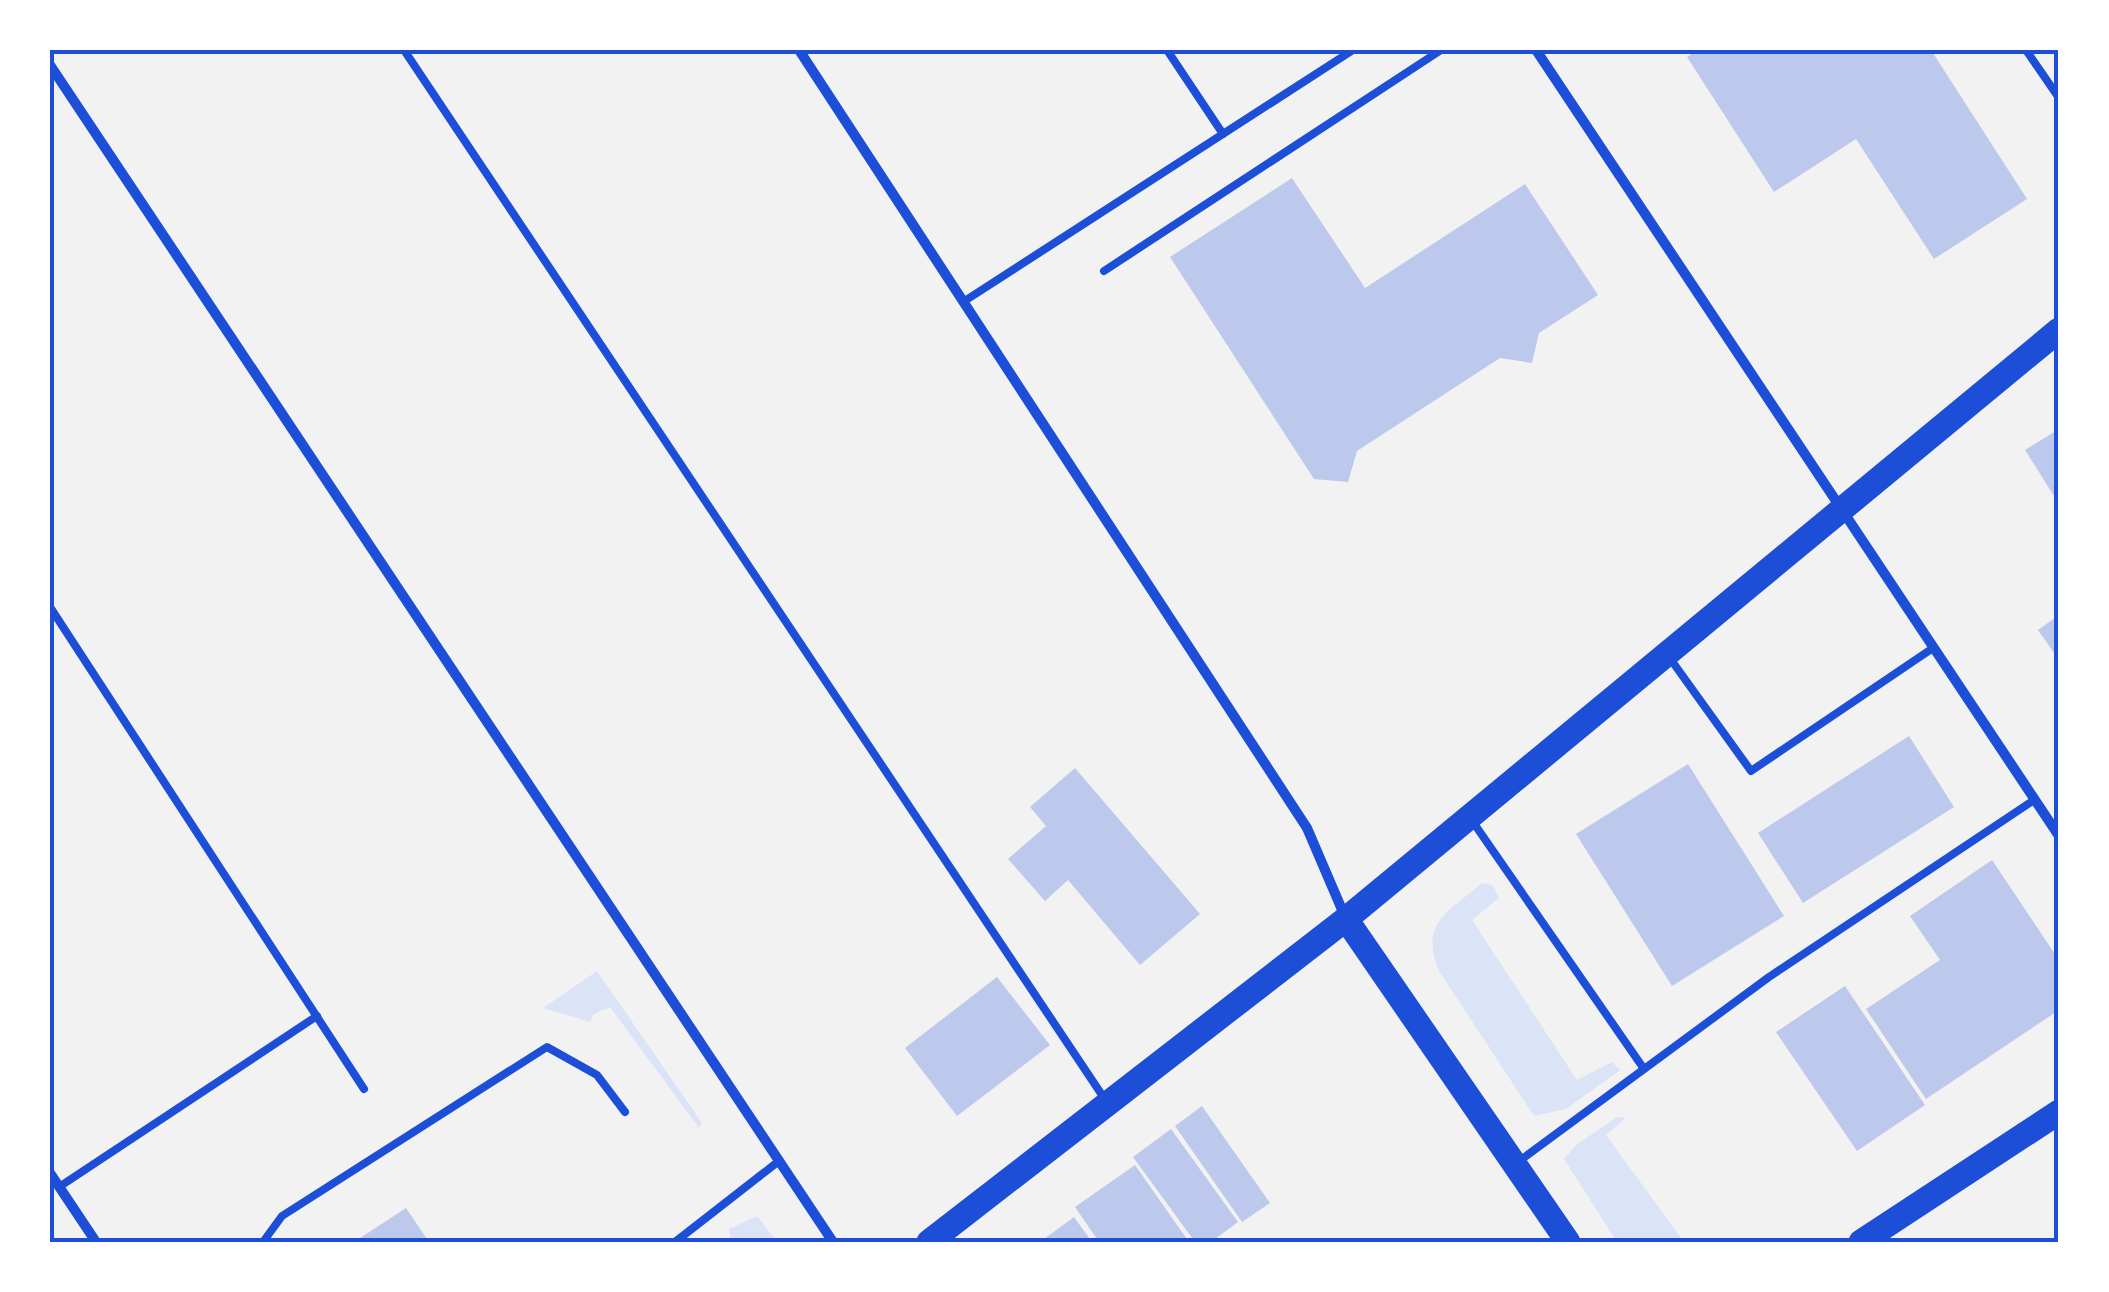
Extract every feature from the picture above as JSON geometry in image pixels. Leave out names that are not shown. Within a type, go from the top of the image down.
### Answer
[{"type":"main road","points":[[929,1242],[1346,919],[2059,330]]},
{"type":"main road","points":[[1346,919],[1568,1242]]},
{"type":"main road","points":[[1861,1242],[2059,1112]]},
{"type":"street","points":[[798,50],[1307,828],[1346,919]]},
{"type":"street","points":[[1536,50],[2059,836]]},
{"type":"street","points":[[50,65],[833,1242]]},
{"type":"street","points":[[50,1173],[96,1242]]},
{"type":"lane","points":[[404,50],[1108,1104]]},
{"type":"lane","points":[[1167,50],[1223,134]]},
{"type":"lane","points":[[963,302],[1353,50]]},
{"type":"lane","points":[[1104,272],[1440,50]]},
{"type":"lane","points":[[2026,50],[2059,98]]},
{"type":"lane","points":[[50,607],[364,1089]]},
{"type":"lane","points":[[1668,655],[1751,771],[1934,648]]},
{"type":"lane","points":[[1515,1164],[1769,977],[2034,800]]},
{"type":"lane","points":[[1470,818],[1644,1069]]},
{"type":"lane","points":[[59,1187],[317,1016]]},
{"type":"lane","points":[[263,1242],[282,1216],[547,1047],[597,1075],[625,1112]]},
{"type":"lane","points":[[675,1242],[779,1161]]},
{"type":"shaded area","points":[[1482,883],[1492,885],[1499,898],[1472,920],[1577,1080],[1612,1062],[1620,1070],[1566,1109],[1534,1116],[1439,971],[1434,955],[1435,930],[1448,911]]},
{"type":"shaded area","points":[[597,971],[702,1123],[699,1128],[610,1007],[594,1014],[590,1022],[543,1008]]},
{"type":"shaded area","points":[[1617,1117],[1626,1118],[1606,1135],[1684,1242],[1617,1242],[1564,1159],[1576,1145]]},
{"type":"shaded area","points":[[757,1216],[777,1242],[731,1242],[729,1229]]},
{"type":"building","points":[[1697,50],[1931,50],[2027,199],[1934,259],[1856,139],[1774,192],[1687,57]]},
{"type":"building","points":[[1292,178],[1365,288],[1525,184],[1598,295],[1539,333],[1532,363],[1500,358],[1357,451],[1348,482],[1314,479],[1170,257]]},
{"type":"building","points":[[2059,429],[2059,504],[2025,450]]},
{"type":"building","points":[[2059,615],[2059,660],[2038,630]]},
{"type":"building","points":[[1909,736],[1954,807],[1803,903],[1758,833]]},
{"type":"building","points":[[1688,764],[1784,916],[1672,986],[1576,834]]},
{"type":"building","points":[[1075,768],[1200,914],[1140,965],[1068,880],[1045,901],[1008,859],[1046,826],[1030,807]]},
{"type":"building","points":[[1992,860],[2059,960],[2059,1010],[1926,1099],[1866,1009],[1940,960],[1910,916]]},
{"type":"building","points":[[997,977],[1050,1045],[957,1116],[905,1048]]},
{"type":"building","points":[[1845,986],[1925,1105],[1857,1151],[1776,1032]]},
{"type":"building","points":[[1202,1106],[1270,1203],[1242,1222],[1175,1126]]},
{"type":"building","points":[[1171,1129],[1238,1222],[1211,1242],[1195,1242],[1133,1157]]},
{"type":"building","points":[[1135,1165],[1189,1242],[1099,1242],[1075,1207]]},
{"type":"building","points":[[406,1208],[429,1242],[354,1242]]},
{"type":"building","points":[[1074,1217],[1092,1242],[1040,1242]]}]
